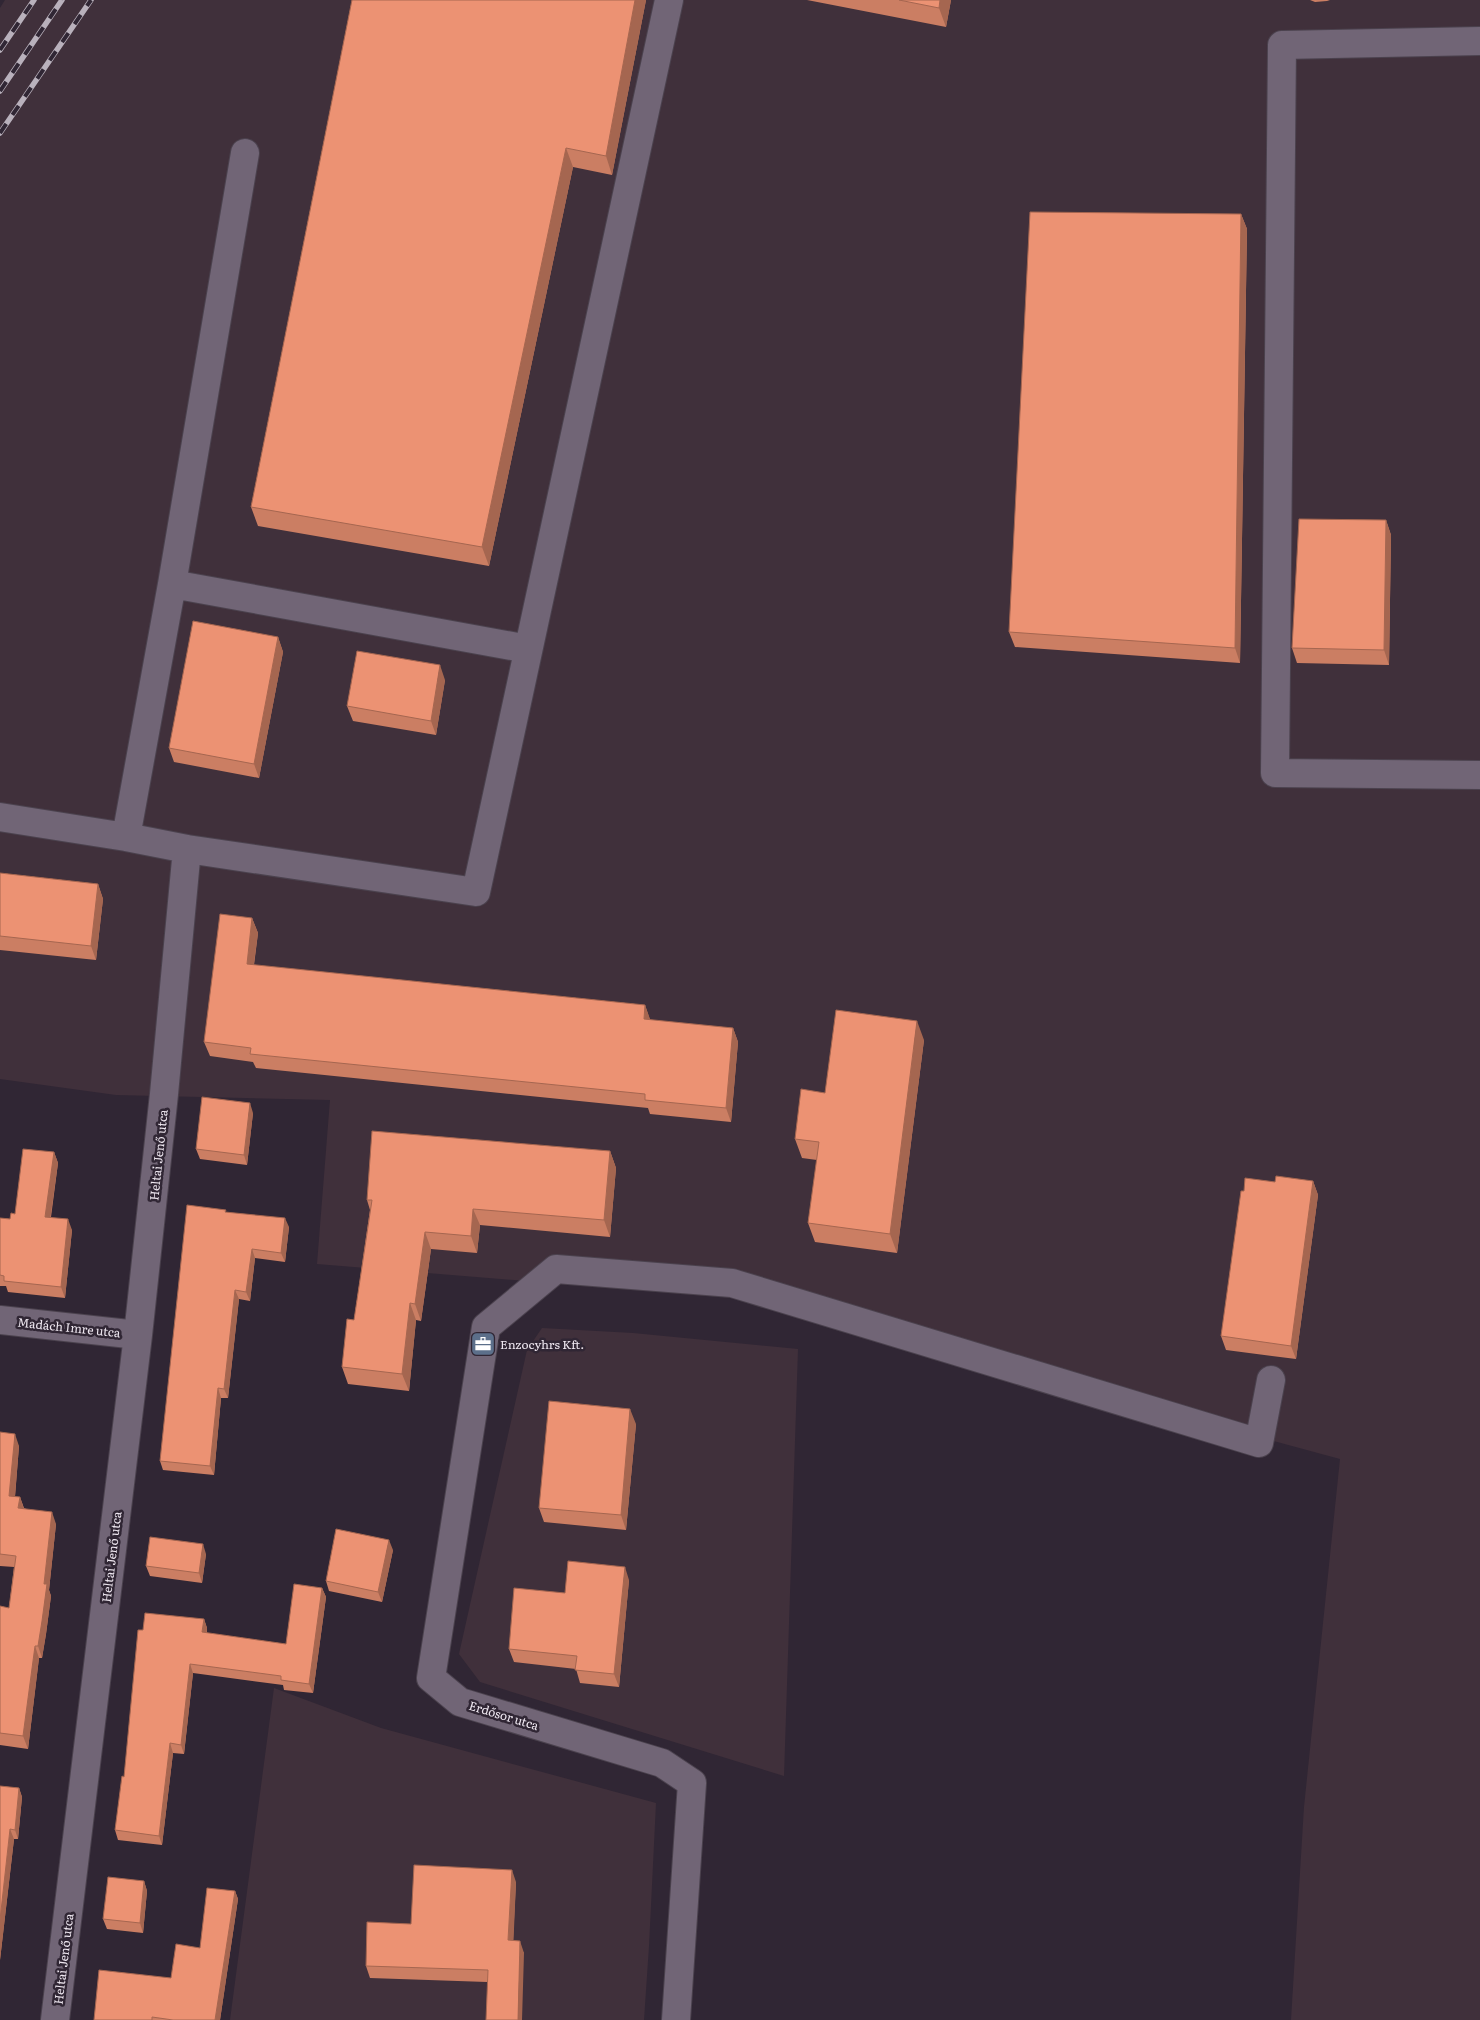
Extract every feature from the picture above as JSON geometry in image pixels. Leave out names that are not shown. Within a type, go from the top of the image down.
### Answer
[{"type":"street","points":[[0,817],[126,837],[187,849],[476,892],[669,0]]},
{"type":"street","points":[[1480,41],[1282,45],[1275,773],[1480,775]]},
{"type":"street","points":[[126,837],[172,584],[245,153]]},
{"type":"street","points":[[172,584],[528,649]]},
{"type":"street","name":"Heltai Jenő utca","points":[[55,2020],[138,1335],[164,1094],[187,849]]},
{"type":"street","name":"Erdősor utca","points":[[676,2020],[692,1783],[662,1763],[460,1702],[431,1678],[486,1327],[556,1269],[732,1283],[1259,1443],[1271,1380]]},
{"type":"street","name":"Madách Imre utca","points":[[0,1320],[138,1335]]},
{"type":"shaded area","points":[[5,0],[1480,0],[1480,2020],[1291,2020],[1304,1807],[1340,1459],[747,1299],[317,1264],[330,1100],[116,1095],[0,1079],[0,8]]},
{"type":"shaded area","points":[[542,1328],[633,1333],[798,1349],[784,1776],[480,1682],[459,1654],[527,1350]]},
{"type":"shaded area","points":[[274,1688],[381,1728],[656,1803],[644,2020],[230,2020]]},
{"type":"building","points":[[352,0],[635,0],[606,156],[566,148],[482,547],[251,507]]},
{"type":"building","points":[[899,0],[940,0],[939,8]]},
{"type":"building","points":[[1030,212],[1241,214],[1235,648],[1009,632]]},
{"type":"building","points":[[1299,519],[1386,520],[1384,650],[1292,648]]},
{"type":"building","points":[[193,621],[278,637],[254,764],[169,748]]},
{"type":"building","points":[[357,651],[440,665],[431,721],[347,706]]},
{"type":"building","points":[[0,873],[98,884],[91,946],[0,936]]},
{"type":"building","points":[[220,914],[252,918],[247,964],[645,1005],[644,1019],[733,1028],[726,1108],[645,1100],[645,1094],[250,1054],[251,1048],[204,1042]]},
{"type":"building","points":[[836,1010],[917,1021],[890,1234],[808,1223],[819,1142],[795,1139],[801,1089],[825,1093]]},
{"type":"building","points":[[202,1097],[250,1103],[244,1155],[196,1149]]},
{"type":"building","points":[[372,1131],[610,1151],[604,1220],[473,1209],[471,1236],[425,1232],[415,1304],[410,1303],[402,1374],[342,1367],[347,1319],[354,1320],[372,1200],[367,1200]]},
{"type":"building","points":[[23,1149],[54,1152],[45,1217],[68,1219],[61,1287],[4,1281],[4,1276],[0,1275],[0,1218],[10,1219],[11,1213],[15,1214]]},
{"type":"building","points":[[1276,1176],[1313,1181],[1291,1346],[1221,1336],[1241,1191],[1244,1191],[1245,1178],[1275,1182]]},
{"type":"building","points":[[187,1205],[226,1210],[225,1212],[285,1218],[281,1253],[252,1249],[246,1292],[235,1290],[224,1389],[218,1388],[210,1466],[160,1461]]},
{"type":"building","points":[[549,1401],[630,1409],[621,1515],[539,1508]]},
{"type":"building","points":[[0,1432],[15,1434],[9,1496],[20,1497],[18,1508],[52,1512],[44,1584],[47,1584],[38,1646],[35,1646],[23,1736],[0,1733],[0,1606],[9,1608],[16,1556],[0,1554]]},
{"type":"building","points":[[336,1529],[389,1540],[378,1592],[326,1581]]},
{"type":"building","points":[[150,1537],[203,1544],[199,1573],[146,1566]]},
{"type":"building","points":[[568,1561],[625,1567],[614,1674],[575,1670],[577,1656],[509,1649],[514,1588],[565,1593]]},
{"type":"building","points":[[294,1584],[322,1588],[309,1684],[281,1680],[281,1676],[190,1664],[181,1745],[170,1743],[159,1836],[115,1830],[122,1776],[124,1777],[138,1630],[143,1630],[145,1613],[204,1619],[202,1632],[286,1644]]},
{"type":"building","points":[[0,1786],[19,1788],[15,1830],[10,1829],[0,1920]]},
{"type":"building","points":[[414,1865],[512,1870],[508,1940],[520,1941],[518,2020],[486,2020],[488,1970],[366,1966],[367,1922],[411,1924]]},
{"type":"building","points":[[108,1877],[144,1881],[140,1923],[103,1919]]},
{"type":"building","points":[[207,1888],[235,1891],[215,2020],[173,2020],[152,2017],[152,2020],[94,2020],[99,1970],[171,1978],[176,1944],[200,1948]]},
{"type":"railway","points":[[0,50],[34,0]]},
{"type":"railway","points":[[0,91],[62,0]]},
{"type":"railway","points":[[0,133],[91,0]]},
{"type":"place","name":"Enzocyhrs Kft.","points":[[483,1344]]}]
